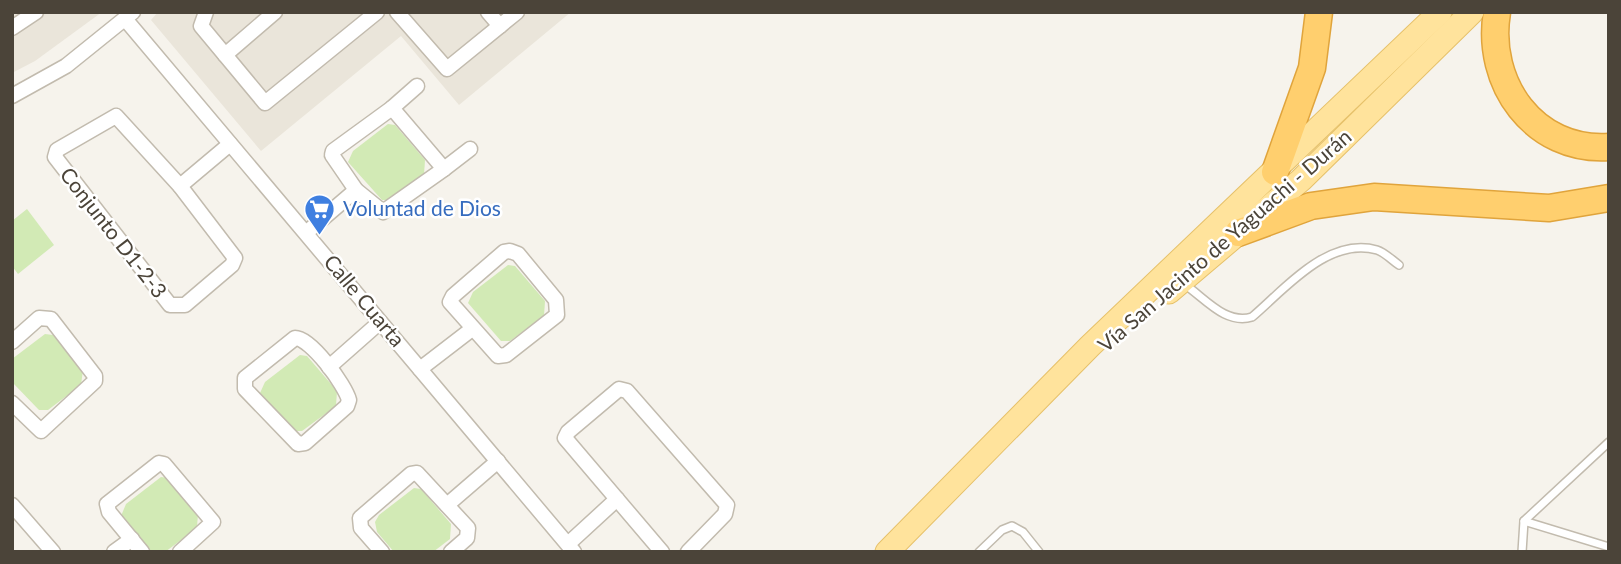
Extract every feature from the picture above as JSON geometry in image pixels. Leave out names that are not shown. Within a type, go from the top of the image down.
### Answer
[{"type":"highway","points":[[1275,172],[1312,68],[1320,12]]},
{"type":"highway","points":[[1497,12],[1496,57],[1504,83],[1520,110],[1532,122],[1564,141],[1581,146],[1609,147]]},
{"type":"highway","points":[[1238,233],[1311,206],[1340,200],[1426,198],[1549,208],[1609,198]]},
{"type":"main road","name":"Vía San Jacinto de Yaguachi - Durán","points":[[887,552],[1090,346],[1440,12]]},
{"type":"main road","name":"Vía San Jacinto de Yaguachi - Durán","points":[[1033,406],[1301,180],[1472,12]]},
{"type":"street","points":[[12,28],[36,12]]},
{"type":"street","points":[[206,12],[201,26],[262,102],[268,102],[377,12]]},
{"type":"street","points":[[225,55],[275,12]]},
{"type":"street","points":[[397,12],[447,69],[517,12]]},
{"type":"street","points":[[488,12],[500,26]]},
{"type":"street","points":[[12,96],[66,66],[130,16]]},
{"type":"street","name":"Calle Cuarta","points":[[130,16],[230,144],[571,548]]},
{"type":"street","points":[[417,86],[333,151],[333,160],[356,190],[377,211],[388,211],[470,149]]},
{"type":"street","points":[[392,107],[444,169]]},
{"type":"street","name":"Conjunto D1-2-3","points":[[116,116],[180,186],[235,258],[232,265],[185,305],[176,307],[170,305],[55,157],[57,150],[116,116]]},
{"type":"street","points":[[180,186],[230,144]]},
{"type":"street","points":[[307,232],[356,190]]},
{"type":"street","points":[[504,252],[518,254],[556,300],[557,315],[506,355],[498,356],[472,329],[450,302],[453,296],[504,252]]},
{"type":"street","points":[[12,342],[39,318],[51,319],[95,376],[93,386],[41,431],[13,405]]},
{"type":"street","points":[[328,367],[380,322]]},
{"type":"street","points":[[420,369],[472,329]]},
{"type":"street","points":[[295,338],[306,341],[328,367],[349,400],[348,406],[304,443],[293,441],[245,389],[245,378],[295,338]]},
{"type":"street","points":[[662,552],[565,438],[568,432],[621,388],[727,505],[725,514],[688,552]]},
{"type":"street","points":[[447,505],[498,461]]},
{"type":"street","points":[[142,552],[109,512],[107,504],[155,464],[164,464],[213,522],[180,552]]},
{"type":"street","points":[[382,552],[361,528],[360,517],[411,474],[423,476],[468,528],[469,534],[451,552]]},
{"type":"street","points":[[571,548],[617,499]]},
{"type":"street","points":[[12,505],[52,552]]},
{"type":"street","points":[[114,552],[132,539]]},
{"type":"lane","points":[[1181,282],[1230,318],[1242,320],[1252,317],[1314,264],[1335,254],[1357,249],[1379,251],[1399,265]]},
{"type":"lane","points":[[1522,552],[1524,521],[1609,442]]},
{"type":"lane","points":[[1524,521],[1609,547]]},
{"type":"lane","points":[[978,552],[1002,530],[1012,526],[1023,531],[1039,552]]},
{"type":"shaded area","points":[[12,12],[102,12],[35,61],[12,73]]},
{"type":"shaded area","points":[[158,12],[571,12],[459,105],[401,36],[261,151],[151,20]]},
{"type":"green space","points":[[388,124],[395,125],[425,160],[424,175],[390,200],[382,200],[348,162],[353,151]]},
{"type":"green space","points":[[27,209],[54,245],[18,274],[12,266],[12,221]]},
{"type":"green space","points":[[508,265],[515,266],[545,301],[544,316],[510,341],[501,341],[468,303],[473,292]]},
{"type":"green space","points":[[45,334],[53,335],[83,370],[81,385],[48,410],[39,410],[12,382],[12,359]]},
{"type":"green space","points":[[300,355],[307,356],[337,391],[336,406],[302,431],[294,431],[260,393],[265,382]]},
{"type":"green space","points":[[161,477],[168,478],[198,513],[197,528],[165,552],[152,552],[121,516],[126,504]]},
{"type":"green space","points":[[414,488],[421,489],[451,524],[450,539],[433,552],[394,552],[377,532],[375,522],[379,515]]},
{"type":"place","name":"Voluntad de Dios","points":[[320,236]]}]
